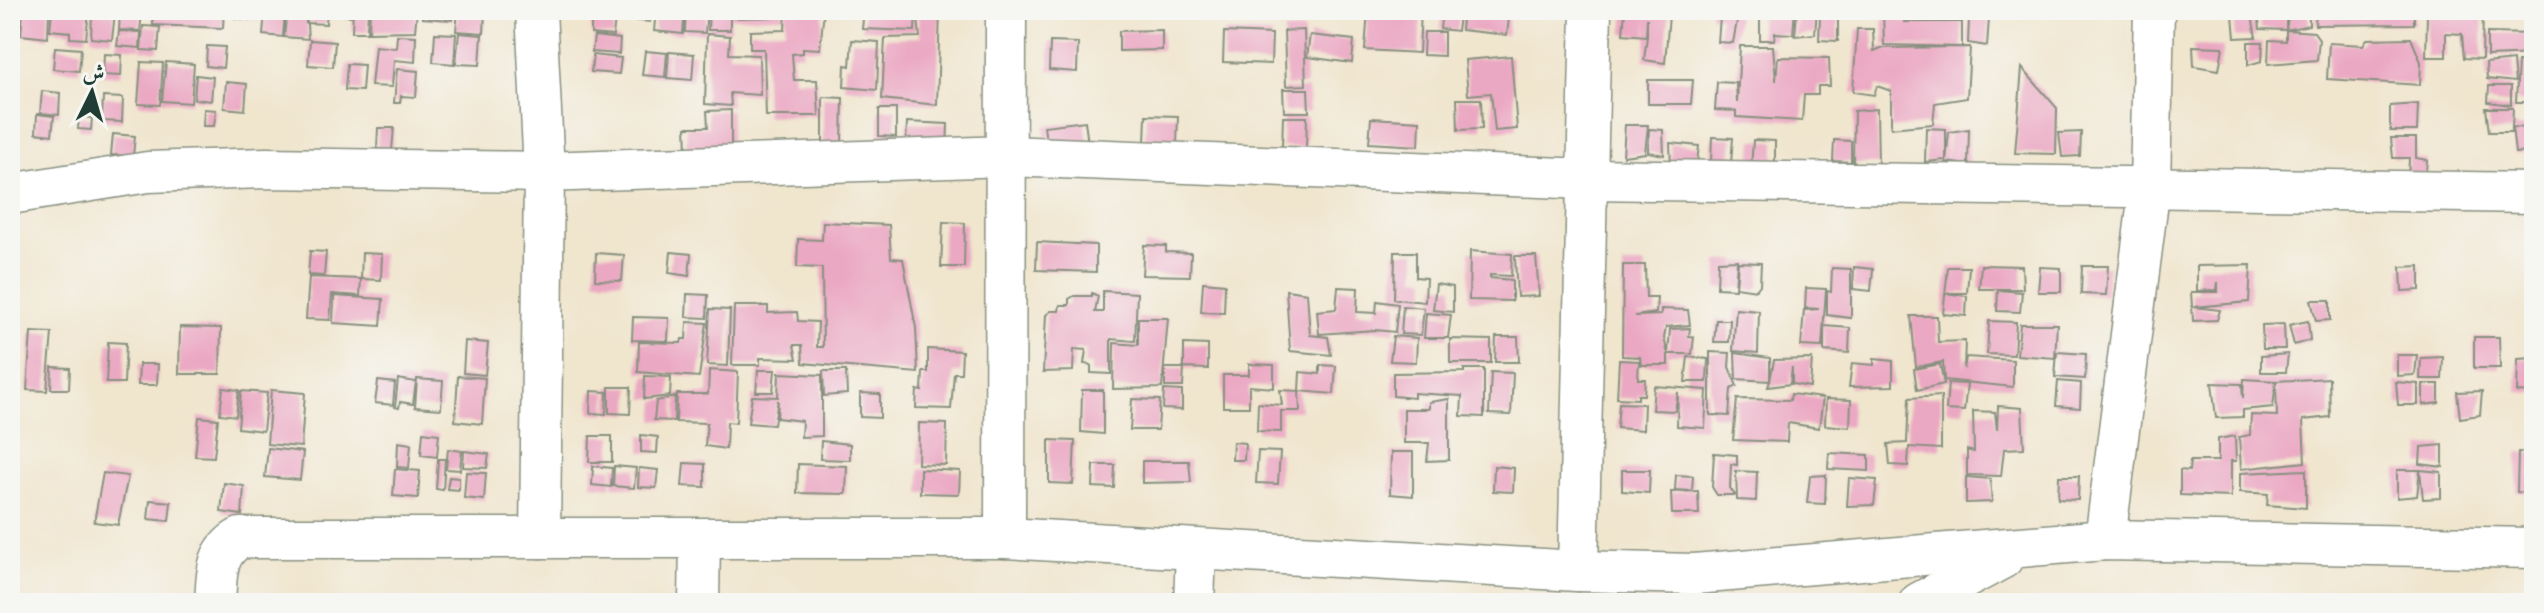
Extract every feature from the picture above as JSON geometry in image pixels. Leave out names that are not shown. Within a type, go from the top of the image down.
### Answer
[{"type":"street","points":[[536,10],[544,172],[540,538]]},
{"type":"street","points":[[1005,538],[1006,10]]},
{"type":"street","points":[[1578,571],[1591,10]]},
{"type":"street","points":[[2105,540],[2150,185],[2154,10]]},
{"type":"street","points":[[10,194],[148,172],[266,168],[544,172],[1006,156],[1589,179],[2534,193]]},
{"type":"street","points":[[215,603],[219,558],[225,546],[240,538],[1005,538],[1578,571],[1693,588],[2105,540],[2534,548]]},
{"type":"street","points":[[699,603],[700,539]]},
{"type":"street","points":[[1919,603],[1952,582],[2022,549]]},
{"type":"street","points":[[1194,603],[1196,550]]},
{"type":"building","points":[[10,10],[21,10],[18,36],[10,36]]},
{"type":"building","points":[[23,10],[49,12],[48,38],[21,35]]},
{"type":"building","points":[[52,10],[89,10],[86,39],[70,38],[70,32],[50,30]]},
{"type":"building","points":[[153,10],[224,10],[223,28],[153,25]]},
{"type":"building","points":[[235,10],[260,10],[259,20],[235,18]]},
{"type":"building","points":[[265,10],[285,10],[283,37],[263,35]]},
{"type":"building","points":[[287,10],[306,10],[308,39],[284,37]]},
{"type":"building","points":[[307,10],[327,10],[326,24],[306,23]]},
{"type":"building","points":[[328,10],[351,10],[351,16],[328,14]]},
{"type":"building","points":[[353,10],[368,10],[367,32],[352,32]]},
{"type":"building","points":[[370,10],[417,10],[415,31],[369,32]]},
{"type":"building","points":[[422,10],[453,10],[452,20],[422,18]]},
{"type":"building","points":[[631,10],[651,10],[650,22],[630,20]]},
{"type":"building","points":[[656,10],[685,10],[683,34],[654,31]]},
{"type":"building","points":[[686,10],[707,10],[705,33],[685,32]]},
{"type":"building","points":[[709,10],[783,10],[783,17],[730,18],[730,30],[708,30]]},
{"type":"building","points":[[786,10],[824,10],[820,49],[803,48],[803,53],[792,54],[794,80],[817,80],[819,116],[766,116],[764,49],[750,49],[750,31],[785,30]]},
{"type":"building","points":[[864,10],[916,10],[915,31],[862,29]]},
{"type":"building","points":[[917,10],[940,10],[937,105],[882,99],[885,38],[920,37]]},
{"type":"building","points":[[1281,10],[1356,10],[1356,17]]},
{"type":"building","points":[[1368,10],[1421,10],[1419,53],[1365,50]]},
{"type":"building","points":[[1442,10],[1460,10],[1457,31],[1440,29]]},
{"type":"building","points":[[1463,10],[1510,10],[1507,35],[1461,30]]},
{"type":"building","points":[[1710,10],[1739,10],[1733,43],[1718,42],[1720,17],[1710,16]]},
{"type":"building","points":[[1773,10],[1795,10],[1793,34],[1775,33],[1774,40],[1760,40],[1760,18],[1773,17]]},
{"type":"building","points":[[1797,10],[1817,10],[1815,34],[1795,36]]},
{"type":"building","points":[[1883,10],[1905,10],[1904,22],[1962,22],[1962,47],[1884,45]]},
{"type":"building","points":[[2258,10],[2286,10],[2286,30],[2260,29]]},
{"type":"building","points":[[2289,10],[2309,10],[2309,25],[2286,30]]},
{"type":"building","points":[[2316,10],[2414,10],[2414,24],[2315,25]]},
{"type":"building","points":[[2435,10],[2483,10],[2482,59],[2464,58],[2462,34],[2446,33],[2446,57],[2426,57],[2427,13]]},
{"type":"building","points":[[120,11],[142,13],[140,31],[119,30]]},
{"type":"building","points":[[458,11],[485,12],[484,33],[456,31]]},
{"type":"building","points":[[1625,11],[1669,15],[1665,63],[1644,60],[1647,36],[1647,18],[1646,36],[1623,34]]},
{"type":"building","points":[[92,12],[115,13],[112,40],[91,38]]},
{"type":"building","points":[[1838,15],[1838,41],[1819,40],[1820,16]]},
{"type":"building","points":[[2233,15],[2252,16],[2256,37],[2235,38]]},
{"type":"building","points":[[591,18],[615,19],[613,36],[591,34]]},
{"type":"building","points":[[1989,18],[1987,46],[1968,43],[1969,19]]},
{"type":"building","points":[[143,26],[160,27],[158,51],[141,50]]},
{"type":"building","points":[[1857,29],[1873,29],[1874,51],[1881,48],[1970,47],[1967,98],[1935,103],[1933,124],[1891,128],[1891,91],[1877,86],[1874,95],[1853,92]]},
{"type":"building","points":[[1162,30],[1162,50],[1119,51],[1119,31]]},
{"type":"building","points":[[1304,30],[1306,85],[1286,86],[1284,31]]},
{"type":"building","points":[[2286,30],[2314,32],[2319,39],[2317,60],[2268,64],[2269,40],[2286,41]]},
{"type":"building","points":[[119,31],[141,32],[140,48],[117,46]]},
{"type":"building","points":[[1224,32],[1272,34],[1271,64],[1223,62]]},
{"type":"building","points":[[1424,32],[1444,32],[1444,56],[1423,55]]},
{"type":"building","points":[[435,33],[456,34],[454,64],[433,62]]},
{"type":"building","points":[[459,33],[482,35],[480,65],[456,64]]},
{"type":"building","points":[[2487,33],[2534,34],[2534,54],[2487,56]]},
{"type":"building","points":[[707,34],[730,36],[729,54],[759,55],[760,95],[730,93],[731,106],[705,104]]},
{"type":"building","points":[[397,35],[416,36],[415,62],[394,60],[392,87],[371,86],[375,46],[396,48]]},
{"type":"building","points":[[1310,35],[1354,40],[1352,63],[1307,57]]},
{"type":"building","points":[[594,36],[620,39],[619,54],[592,52]]},
{"type":"building","points":[[2411,38],[2421,62],[2420,85],[2327,79],[2329,43],[2363,45],[2367,39]]},
{"type":"building","points":[[310,40],[335,42],[333,67],[308,65]]},
{"type":"building","points":[[852,40],[879,42],[877,90],[844,87],[845,65],[850,66]]},
{"type":"building","points":[[1050,42],[1078,43],[1077,72],[1049,70]]},
{"type":"building","points":[[2248,42],[2263,42],[2262,61],[2248,65]]},
{"type":"building","points":[[207,46],[225,47],[223,68],[206,66]]},
{"type":"building","points":[[1740,46],[1773,46],[1776,81],[1778,57],[1829,58],[1830,86],[1818,86],[1818,95],[1804,95],[1802,121],[1736,117],[1736,111],[1715,110],[1717,82],[1736,83],[1737,103]]},
{"type":"building","points":[[2193,46],[2223,47],[2219,70],[2194,66]]},
{"type":"building","points":[[55,47],[81,49],[79,71],[53,69]]},
{"type":"building","points":[[645,51],[667,53],[665,77],[642,75]]},
{"type":"building","points":[[669,52],[694,54],[692,80],[667,78]]},
{"type":"building","points":[[104,54],[122,55],[121,76],[103,75]]},
{"type":"building","points":[[593,55],[621,58],[619,74],[591,72]]},
{"type":"building","points":[[1511,56],[1517,129],[1495,131],[1491,93],[1468,95],[1465,60]]},
{"type":"building","points":[[2513,60],[2515,82],[2487,79],[2486,63]]},
{"type":"building","points":[[141,62],[163,63],[160,105],[138,104]]},
{"type":"building","points":[[166,62],[194,64],[191,103],[162,101]]},
{"type":"building","points":[[2518,62],[2534,63],[2534,102],[2516,102]]},
{"type":"building","points":[[347,64],[364,65],[362,91],[345,90]]},
{"type":"building","points":[[2022,68],[2057,108],[2056,154],[2015,153]]},
{"type":"building","points":[[397,69],[418,71],[416,97],[401,96],[400,103],[394,103]]},
{"type":"building","points":[[196,75],[213,77],[211,101],[194,99]]},
{"type":"building","points":[[1648,80],[1693,80],[1691,104],[1648,104]]},
{"type":"building","points":[[226,82],[247,84],[245,110],[224,108]]},
{"type":"building","points":[[2489,86],[2511,86],[2511,105],[2488,102]]},
{"type":"building","points":[[1283,89],[1308,89],[1309,112],[1284,112]]},
{"type":"building","points":[[42,91],[60,93],[59,115],[40,113]]},
{"type":"building","points":[[103,97],[123,98],[122,122],[102,121]]},
{"type":"building","points":[[823,97],[843,98],[842,146],[823,146]]},
{"type":"building","points":[[1457,99],[1481,99],[1482,129],[1458,130]]},
{"type":"building","points":[[2418,104],[2417,131],[2390,131],[2390,106]]},
{"type":"building","points":[[2486,108],[2513,108],[2511,132],[2489,132]]},
{"type":"building","points":[[204,109],[216,110],[214,126],[203,126]]},
{"type":"building","points":[[879,109],[896,109],[896,137],[879,136]]},
{"type":"building","points":[[1877,109],[1878,164],[1853,164],[1854,111]]},
{"type":"building","points":[[731,110],[731,148],[687,149],[686,127],[708,127],[707,111]]},
{"type":"building","points":[[37,114],[54,116],[52,135],[36,133]]},
{"type":"building","points":[[1146,115],[1178,116],[1177,145],[1145,143]]},
{"type":"building","points":[[79,117],[92,118],[91,130],[78,129]]},
{"type":"building","points":[[1283,117],[1307,117],[1306,147],[1282,147]]},
{"type":"building","points":[[1371,118],[1420,121],[1419,146],[1369,143]]},
{"type":"building","points":[[1085,121],[1088,144],[1047,149],[1044,126]]},
{"type":"building","points":[[907,122],[948,124],[947,149],[906,147]]},
{"type":"building","points":[[1625,125],[1648,125],[1645,153],[1623,156]]},
{"type":"building","points":[[2512,127],[2534,128],[2534,152],[2515,153]]},
{"type":"building","points":[[378,128],[394,128],[392,150],[377,149]]},
{"type":"building","points":[[1926,128],[1946,129],[1946,160],[1925,162]]},
{"type":"building","points":[[1649,129],[1663,130],[1664,155],[1648,152]]},
{"type":"building","points":[[1969,129],[1968,165],[1946,162],[1949,132]]},
{"type":"building","points":[[2081,132],[2080,156],[2062,157],[2059,133]]},
{"type":"building","points":[[113,134],[135,136],[133,156],[111,155]]},
{"type":"building","points":[[1712,137],[1733,138],[1731,163],[1711,161]]},
{"type":"building","points":[[2391,138],[2416,138],[2416,158],[2427,160],[2425,182],[2408,182],[2409,158],[2393,158]]},
{"type":"building","points":[[1753,140],[1775,141],[1775,168],[1751,168]]},
{"type":"building","points":[[1834,140],[1851,141],[1851,162],[1833,161]]},
{"type":"building","points":[[1670,143],[1699,146],[1697,162],[1671,168]]},
{"type":"building","points":[[823,222],[889,225],[891,258],[903,259],[916,328],[918,373],[803,363],[802,345],[794,345],[797,359],[760,358],[760,365],[732,365],[734,306],[768,306],[768,313],[797,312],[798,321],[818,322],[817,347],[823,347],[822,268],[797,267],[798,239],[822,240]]},
{"type":"building","points":[[943,222],[965,223],[964,267],[941,267]]},
{"type":"building","points":[[1037,242],[1096,245],[1096,272],[1036,270]]},
{"type":"building","points":[[1144,245],[1166,246],[1166,252],[1191,253],[1190,276],[1142,275]]},
{"type":"building","points":[[310,251],[326,252],[324,276],[308,275]]},
{"type":"building","points":[[1470,251],[1512,254],[1511,276],[1490,275],[1490,278],[1512,280],[1512,301],[1469,300]]},
{"type":"building","points":[[671,252],[691,254],[689,276],[669,273]]},
{"type":"building","points":[[1395,252],[1416,252],[1416,277],[1426,278],[1425,302],[1394,299]]},
{"type":"building","points":[[362,253],[382,254],[381,280],[361,279]]},
{"type":"building","points":[[596,253],[624,255],[622,281],[595,280]]},
{"type":"building","points":[[1515,256],[1536,256],[1539,296],[1517,297]]},
{"type":"building","points":[[1737,260],[1735,289],[1717,288],[1718,261]]},
{"type":"building","points":[[1738,262],[1761,263],[1760,285],[1756,290],[1736,287]]},
{"type":"building","points":[[1623,265],[1645,265],[1646,297],[1657,297],[1656,313],[1635,316],[1661,315],[1661,309],[1688,310],[1690,325],[1666,327],[1664,338],[1668,365],[1641,365],[1640,357],[1622,356]]},
{"type":"building","points":[[1981,265],[2022,266],[2023,289],[1979,289]]},
{"type":"building","points":[[2251,265],[2249,302],[2194,307],[2220,310],[2217,320],[2193,321],[2191,292],[2218,292],[2218,282],[2217,290],[2197,291],[2197,266]]},
{"type":"building","points":[[2082,266],[2108,266],[2106,295],[2081,294]]},
{"type":"building","points":[[2420,266],[2420,290],[2402,291],[2401,267]]},
{"type":"building","points":[[1854,267],[1873,269],[1871,291],[1853,289]]},
{"type":"building","points":[[1948,267],[1969,267],[1967,293],[1945,293]]},
{"type":"building","points":[[2040,267],[2061,268],[2061,292],[2038,292]]},
{"type":"building","points":[[1832,268],[1851,269],[1851,318],[1827,315],[1827,291],[1831,292]]},
{"type":"building","points":[[309,277],[361,279],[360,296],[332,294],[330,320],[306,319]]},
{"type":"building","points":[[1203,282],[1225,284],[1224,313],[1201,312]]},
{"type":"building","points":[[1436,284],[1453,287],[1453,312],[1433,310]]},
{"type":"building","points":[[1338,287],[1358,288],[1357,312],[1376,313],[1377,301],[1398,304],[1395,332],[1375,330],[1319,334],[1317,311],[1336,309]]},
{"type":"building","points":[[1806,288],[1826,289],[1822,347],[1801,346],[1804,310],[1819,309],[1805,308]]},
{"type":"building","points":[[1286,290],[1307,293],[1310,335],[1328,337],[1331,355],[1290,351]]},
{"type":"building","points":[[1998,290],[2022,292],[2020,312],[1997,311]]},
{"type":"building","points":[[1103,291],[1137,293],[1135,341],[1111,339],[1111,374],[1091,373],[1091,365],[1084,364],[1086,350],[1074,349],[1073,371],[1043,372],[1046,315],[1059,311],[1060,305],[1069,305],[1069,299],[1074,296],[1092,296],[1092,293],[1098,296],[1095,312],[1103,312]]},
{"type":"building","points":[[1945,293],[1967,296],[1966,316],[1943,314]]},
{"type":"building","points":[[687,294],[708,295],[707,318],[686,317]]},
{"type":"building","points":[[334,296],[383,299],[381,326],[333,323]]},
{"type":"building","points":[[2311,300],[2330,300],[2330,320],[2316,321]]},
{"type":"building","points":[[1403,306],[1424,308],[1421,335],[1401,334]]},
{"type":"building","points":[[710,309],[730,310],[728,366],[707,365]]},
{"type":"building","points":[[1736,309],[1759,311],[1758,353],[1733,351]]},
{"type":"building","points":[[1426,313],[1451,315],[1448,338],[1424,338]]},
{"type":"building","points":[[1911,316],[1937,316],[1938,342],[1965,341],[1964,369],[1966,357],[2013,360],[2013,387],[1944,380],[1943,362],[1916,367]]},
{"type":"building","points":[[633,317],[669,318],[668,341],[632,340]]},
{"type":"building","points":[[1138,318],[1168,318],[1162,388],[1113,389],[1114,343],[1138,345]]},
{"type":"building","points":[[1716,320],[1730,320],[1729,342],[1714,342]]},
{"type":"building","points":[[1989,321],[2016,322],[2014,355],[1987,354]]},
{"type":"building","points":[[2308,321],[2310,340],[2294,345],[2289,325]]},
{"type":"building","points":[[687,322],[707,323],[699,377],[638,372],[639,342],[681,343],[682,339],[686,339]]},
{"type":"building","points":[[2020,324],[2057,324],[2055,358],[2017,355]]},
{"type":"building","points":[[2284,324],[2285,349],[2263,349],[2262,325]]},
{"type":"building","points":[[1824,326],[1850,328],[1849,353],[1824,351]]},
{"type":"building","points":[[180,327],[221,328],[220,374],[179,374]]},
{"type":"building","points":[[1690,328],[1689,336],[1694,337],[1692,354],[1668,354],[1670,329]]},
{"type":"building","points":[[31,332],[52,333],[47,391],[27,390]]},
{"type":"building","points":[[1393,336],[1417,338],[1416,362],[1390,361]]},
{"type":"building","points":[[1496,337],[1518,337],[1519,362],[1495,362]]},
{"type":"building","points":[[2474,337],[2499,337],[2500,368],[2474,368]]},
{"type":"building","points":[[1450,339],[1491,340],[1491,363],[1450,363]]},
{"type":"building","points":[[465,341],[488,343],[485,375],[463,373]]},
{"type":"building","points":[[108,342],[126,343],[124,383],[106,383]]},
{"type":"building","points":[[1184,344],[1208,345],[1208,369],[1184,368]]},
{"type":"building","points":[[928,349],[962,351],[961,373],[954,373],[951,409],[916,408],[917,390],[922,391],[923,372],[928,372]]},
{"type":"building","points":[[1710,352],[1730,353],[1729,367],[1737,386],[1731,389],[1729,416],[1710,415]]},
{"type":"building","points":[[2057,352],[2086,354],[2085,379],[2055,377]]},
{"type":"building","points":[[1735,353],[1770,358],[1770,381],[1736,379]]},
{"type":"building","points":[[2288,354],[2286,372],[2261,372],[2261,356]]},
{"type":"building","points":[[2397,355],[2417,355],[2415,375],[2397,376]]},
{"type":"building","points":[[1688,357],[1708,359],[1707,382],[1685,382]]},
{"type":"building","points":[[2443,357],[2442,379],[2420,379],[2421,358]]},
{"type":"building","points":[[2534,358],[2534,393],[2517,392],[2518,359]]},
{"type":"building","points":[[1812,359],[1810,387],[1792,384],[1792,367],[1790,384],[1768,387],[1774,360]]},
{"type":"building","points":[[1874,359],[1893,361],[1893,386],[1849,387],[1852,363],[1874,365]]},
{"type":"building","points":[[1619,360],[1639,361],[1638,379],[1645,379],[1644,395],[1638,395],[1638,399],[1617,398]]},
{"type":"building","points":[[139,364],[158,364],[157,385],[138,385]]},
{"type":"building","points":[[1249,364],[1274,365],[1274,388],[1249,386],[1249,407],[1223,407],[1223,375],[1249,375]]},
{"type":"building","points":[[1940,364],[1944,384],[1917,390],[1914,369]]},
{"type":"building","points":[[1320,365],[1336,366],[1334,394],[1299,391],[1300,372],[1320,374]]},
{"type":"building","points":[[52,367],[70,368],[69,389],[51,389]]},
{"type":"building","points":[[1165,368],[1184,368],[1183,387],[1165,387]]},
{"type":"building","points":[[1464,369],[1484,369],[1484,417],[1461,416],[1462,396],[1414,393],[1414,398],[1393,396],[1393,373],[1464,372]]},
{"type":"building","points":[[709,370],[738,372],[736,423],[727,422],[726,449],[705,446],[707,423],[676,422],[677,394],[708,394]]},
{"type":"building","points":[[758,370],[775,370],[773,392],[756,392]]},
{"type":"building","points":[[823,371],[846,371],[847,394],[824,396]]},
{"type":"building","points":[[1491,372],[1513,373],[1511,415],[1489,414]]},
{"type":"building","points":[[779,373],[822,375],[822,436],[801,437],[802,421],[777,418],[778,400],[774,425],[748,423],[752,396],[778,397]]},
{"type":"building","points":[[458,376],[485,378],[482,424],[455,421]]},
{"type":"building","points":[[645,376],[671,377],[670,396],[644,399]]},
{"type":"building","points":[[2329,378],[2330,417],[2303,420],[2305,462],[2241,469],[2239,437],[2250,435],[2251,415],[2277,416],[2276,381]]},
{"type":"building","points":[[398,379],[416,382],[413,404],[400,402],[399,408],[395,407]]},
{"type":"building","points":[[417,379],[443,381],[441,409],[415,407]]},
{"type":"building","points":[[2244,379],[2276,381],[2273,407],[2243,410],[2243,417],[2216,418],[2212,383],[2242,384],[2243,398]]},
{"type":"building","points":[[378,381],[395,383],[393,405],[375,403]]},
{"type":"building","points":[[2058,381],[2081,383],[2080,408],[2056,406]]},
{"type":"building","points":[[2396,382],[2418,384],[2418,405],[2398,405]]},
{"type":"building","points":[[1948,383],[1967,384],[1964,411],[1946,410]]},
{"type":"building","points":[[2423,384],[2439,384],[2439,403],[2423,405]]},
{"type":"building","points":[[1654,386],[1707,390],[1705,428],[1677,426],[1678,392],[1675,411],[1652,410]]},
{"type":"building","points":[[609,387],[631,387],[630,414],[609,413]]},
{"type":"building","points":[[223,388],[239,390],[236,416],[220,414]]},
{"type":"building","points":[[271,390],[305,393],[301,447],[267,444]]},
{"type":"building","points":[[1082,390],[1103,390],[1103,434],[1081,432]]},
{"type":"building","points":[[1164,390],[1182,391],[1182,410],[1163,409]]},
{"type":"building","points":[[1280,390],[1299,391],[1300,411],[1281,411],[1281,432],[1257,431],[1258,403],[1282,405]]},
{"type":"building","points":[[241,391],[267,393],[263,431],[238,428]]},
{"type":"building","points":[[591,391],[607,392],[606,414],[590,413]]},
{"type":"building","points":[[2482,391],[2480,415],[2460,418],[2457,392]]},
{"type":"building","points":[[860,393],[880,394],[880,418],[860,417]]},
{"type":"building","points":[[1791,394],[1823,398],[1819,428],[1788,423],[1787,442],[1733,440],[1737,399],[1790,400]]},
{"type":"building","points":[[1941,396],[1941,449],[1909,447],[1908,466],[1890,465],[1888,444],[1907,443],[1909,398]]},
{"type":"building","points":[[675,397],[674,421],[654,420],[656,401]]},
{"type":"building","points":[[1132,399],[1160,400],[1158,430],[1130,430]]},
{"type":"building","points":[[1449,399],[1449,460],[1427,461],[1429,443],[1404,443],[1404,409],[1429,409],[1429,402]]},
{"type":"building","points":[[1826,399],[1851,400],[1850,427],[1825,425]]},
{"type":"building","points":[[1619,403],[1644,404],[1643,430],[1617,428]]},
{"type":"building","points":[[1998,406],[2022,408],[2024,448],[2004,449],[2001,476],[1967,475],[1967,450],[1974,452],[1973,411],[1995,412],[1997,430]]},
{"type":"building","points":[[199,417],[218,419],[214,457],[195,456]]},
{"type":"building","points":[[919,423],[947,424],[946,465],[918,464]]},
{"type":"building","points":[[423,432],[439,434],[437,457],[421,455]]},
{"type":"building","points":[[641,435],[658,437],[657,453],[641,452]]},
{"type":"building","points":[[590,436],[612,436],[612,462],[589,462]]},
{"type":"building","points":[[2235,436],[2236,461],[2231,461],[2231,497],[2180,495],[2180,470],[2189,471],[2190,461],[2218,461],[2218,439]]},
{"type":"building","points":[[1049,440],[1075,441],[1073,484],[1049,483]]},
{"type":"building","points":[[821,441],[850,444],[850,460],[820,459]]},
{"type":"building","points":[[398,442],[411,444],[409,468],[397,467]]},
{"type":"building","points":[[1233,442],[1245,443],[1244,460],[1232,460]]},
{"type":"building","points":[[2443,445],[2443,467],[2420,464],[2421,447]]},
{"type":"building","points":[[268,448],[303,452],[300,480],[265,477]]},
{"type":"building","points":[[448,449],[462,451],[460,470],[446,469]]},
{"type":"building","points":[[464,451],[489,454],[487,468],[463,467]]},
{"type":"building","points":[[1258,451],[1280,452],[1278,484],[1256,483]]},
{"type":"building","points":[[1391,452],[1413,452],[1413,496],[1390,494]]},
{"type":"building","points":[[2518,452],[2534,453],[2534,494],[2517,492]]},
{"type":"building","points":[[1714,453],[1737,455],[1737,465],[1731,464],[1730,488],[1735,495],[1717,495],[1712,487]]},
{"type":"building","points":[[1829,453],[1869,455],[1869,471],[1828,469]]},
{"type":"building","points":[[438,459],[445,459],[443,490],[436,489]]},
{"type":"building","points":[[1142,461],[1189,461],[1191,482],[1142,483]]},
{"type":"building","points":[[684,463],[705,464],[705,487],[682,486]]},
{"type":"building","points":[[798,464],[847,466],[846,494],[797,493]]},
{"type":"building","points":[[1094,465],[1115,465],[1114,488],[1093,487]]},
{"type":"building","points":[[593,466],[612,468],[611,487],[592,485]]},
{"type":"building","points":[[614,466],[636,468],[634,488],[613,486]]},
{"type":"building","points":[[1494,466],[1514,468],[1513,492],[1493,491]]},
{"type":"building","points":[[639,468],[658,470],[656,488],[638,487]]},
{"type":"building","points":[[395,469],[420,471],[418,498],[393,496]]},
{"type":"building","points":[[920,469],[960,471],[959,494],[920,493]]},
{"type":"building","points":[[1622,470],[1650,470],[1649,493],[1622,491]]},
{"type":"building","points":[[2306,470],[2306,508],[2267,505],[2268,494],[2240,492],[2240,473]]},
{"type":"building","points":[[2397,470],[2420,470],[2417,496],[2397,498]]},
{"type":"building","points":[[2420,470],[2441,472],[2441,498],[2423,499]]},
{"type":"building","points":[[1736,471],[1757,472],[1756,501],[1737,500]]},
{"type":"building","points":[[466,472],[486,473],[484,500],[464,498]]},
{"type":"building","points":[[103,473],[128,476],[118,525],[94,522]]},
{"type":"building","points":[[1676,475],[1693,476],[1692,491],[1675,490]]},
{"type":"building","points":[[1826,475],[1825,504],[1807,503],[1810,476]]},
{"type":"building","points":[[2059,476],[2079,476],[2078,500],[2058,499]]},
{"type":"building","points":[[449,477],[459,478],[459,490],[447,489]]},
{"type":"building","points":[[1966,477],[1990,479],[1992,502],[1966,503]]},
{"type":"building","points":[[1849,478],[1877,480],[1874,505],[1847,506]]},
{"type":"building","points":[[224,483],[244,486],[242,515],[221,512]]},
{"type":"building","points":[[1698,491],[1699,514],[1672,514],[1671,492]]},
{"type":"building","points":[[150,500],[171,502],[169,521],[148,519]]}]
